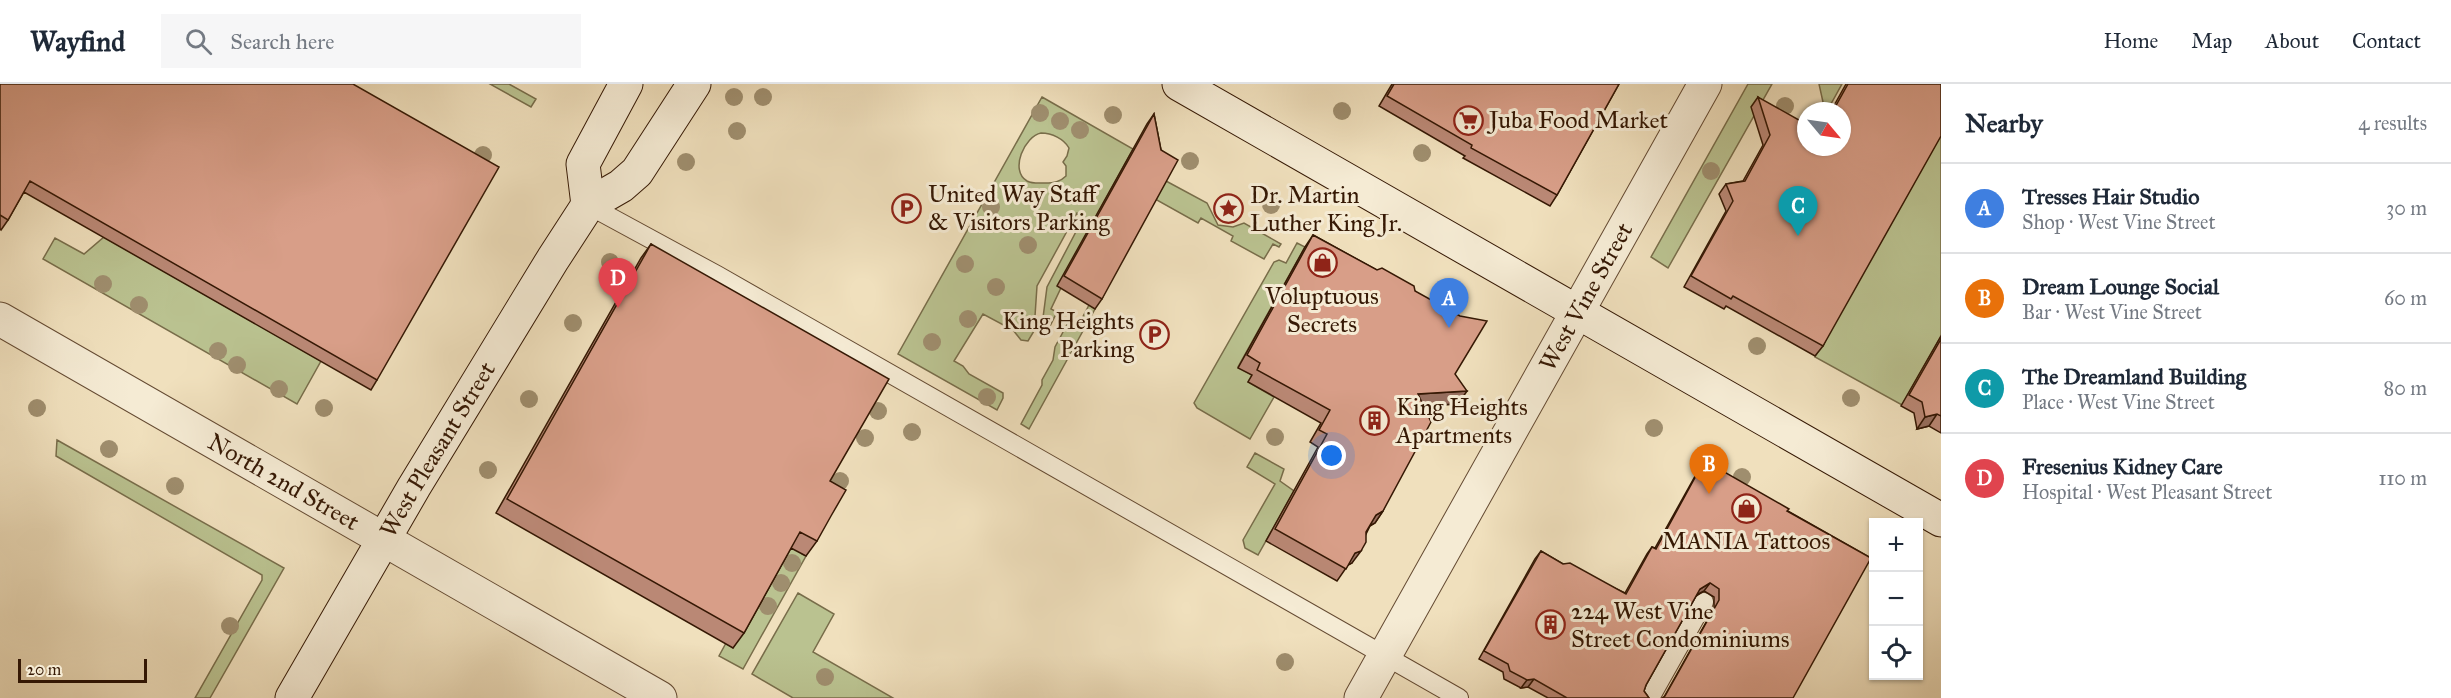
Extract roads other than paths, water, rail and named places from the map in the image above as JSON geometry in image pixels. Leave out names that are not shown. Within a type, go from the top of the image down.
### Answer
[{"type":"street","points":[[588,205],[583,164],[626,84]]},
{"type":"street","name":"West Pleasant Street","points":[[292,698],[383,540],[588,205],[621,186],[637,172],[694,84]]},
{"type":"street","points":[[1179,84],[1941,520]]},
{"type":"street","name":"West Vine Street","points":[[1361,698],[1705,84]]},
{"type":"street","name":"North 2nd Street","points":[[0,319],[660,698]]},
{"type":"lane","points":[[588,205],[717,275],[1459,698]]},
{"type":"lane","points":[[1650,698],[1704,602]]},
{"type":"place","name":"Juba Food Market","points":[[1468,120]]},
{"type":"place","name":"United Way Staff & Visitors Parking","points":[[907,208]]},
{"type":"place","name":"Dr. Martin Luther King Jr.","points":[[1229,209]]},
{"type":"place","name":"The Dreamland Building","points":[[1798,236]]},
{"type":"place","name":"Voluptuous Secrets","points":[[1322,263]]},
{"type":"place","name":"Fresenius Kidney Care","points":[[618,308]]},
{"type":"place","name":"Tresses Hair Studio","points":[[1449,328]]},
{"type":"place","name":"King Heights Parking","points":[[1155,335]]},
{"type":"place","name":"King Heights Apartments","points":[[1375,421]]},
{"type":"place","name":"Dream Lounge Social","points":[[1709,494]]},
{"type":"place","name":"MANIA Tattoos","points":[[1746,508]]},
{"type":"place","name":"224 West Vine Street Condominiums","points":[[1550,625]]}]
